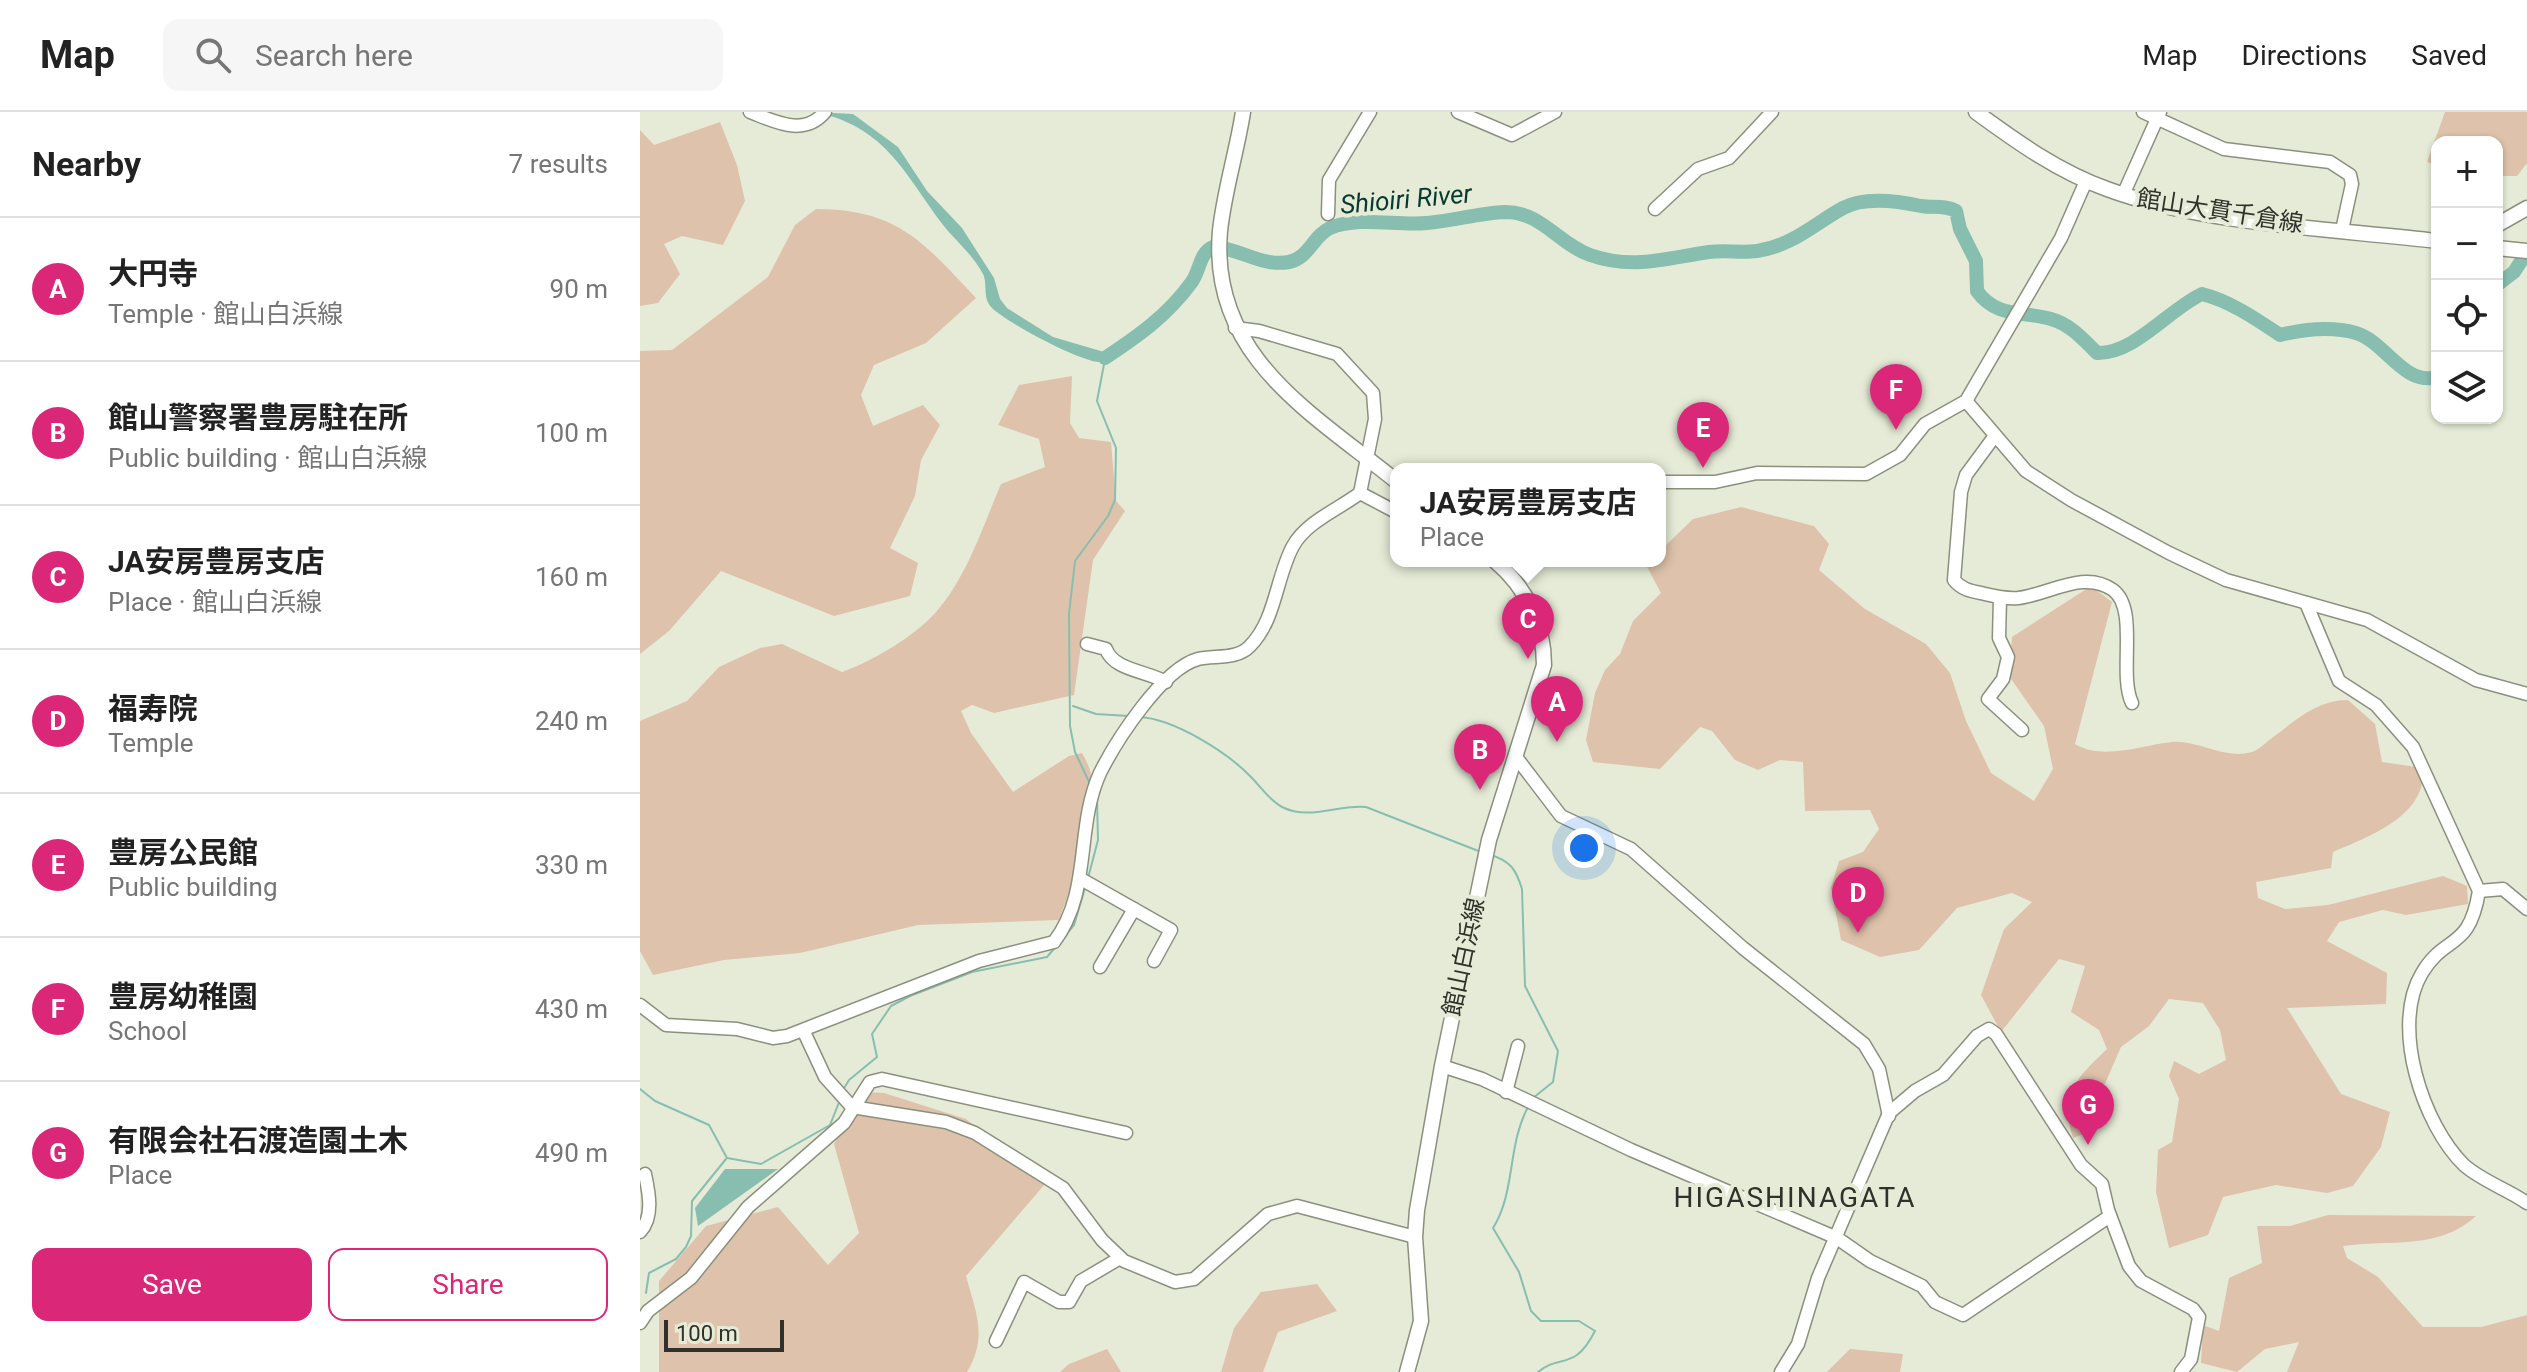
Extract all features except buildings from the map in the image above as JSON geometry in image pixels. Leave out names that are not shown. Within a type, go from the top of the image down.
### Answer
[{"type":"main road","points":[[1243,112],[1220,232],[1221,276],[1235,328],[1255,362],[1278,385],[1390,476]]},
{"type":"main road","name":"館山大貫千倉線","points":[[1976,112],[2027,148],[2086,181],[2123,195],[2215,214],[2431,240]]},
{"type":"main road","points":[[2503,222],[2527,208]]},
{"type":"main road","name":"館山白浜線","points":[[1407,1372],[1421,1321],[1415,1237],[1442,1066],[1489,840],[1541,683],[1544,651],[1530,604],[1506,567]]},
{"type":"street","points":[[750,112],[802,127],[823,114]]},
{"type":"street","points":[[1328,214],[1329,180],[1370,112]]},
{"type":"street","points":[[1458,112],[1512,135],[1555,112]]},
{"type":"street","points":[[1655,209],[1698,169],[1729,158],[1772,112]]},
{"type":"street","points":[[2143,112],[2159,115],[2224,149],[2330,162],[2342,168],[2352,184],[2342,230]]},
{"type":"street","points":[[2123,195],[2159,115]]},
{"type":"street","points":[[1666,482],[1715,482],[1757,473],[1866,474],[1900,455],[1940,413],[1966,401],[2015,322],[2061,238],[2086,181]]},
{"type":"street","points":[[640,1005],[666,1025],[737,1029],[773,1038],[804,1032],[852,1008],[979,961],[1048,946],[1070,919],[1086,881],[1094,790],[1142,708],[1166,682],[1198,659],[1234,655],[1252,645],[1274,599],[1294,543],[1305,531],[1360,493],[1375,419],[1373,393],[1337,354],[1259,331],[1235,328]]},
{"type":"street","points":[[1966,401],[2026,471],[2106,520],[2226,580],[2367,620],[2476,680],[2527,694]]},
{"type":"street","points":[[1994,437],[1966,475],[1961,492],[1954,580],[1966,590],[2000,598],[2021,598],[2084,582],[2116,592],[2122,600],[2127,630],[2127,687],[2132,703]]},
{"type":"street","points":[[1360,493],[1390,509]]},
{"type":"street","points":[[2000,598],[1999,638],[2008,657],[2003,679],[1988,699],[2022,730]]},
{"type":"street","points":[[2306,603],[2339,681],[2376,705],[2413,747],[2479,891],[2475,915],[2467,931],[2429,964],[2419,979],[2410,1010],[2409,1052],[2440,1133],[2454,1153],[2471,1171],[2527,1203]]},
{"type":"street","points":[[1087,644],[1106,649],[1109,657],[1119,664],[1166,682]]},
{"type":"street","points":[[1516,757],[1561,816],[1631,849],[1743,948],[1864,1044],[1879,1069],[1889,1116]]},
{"type":"street","points":[[1086,881],[1171,930],[1154,961]]},
{"type":"street","points":[[2479,891],[2503,889],[2527,909]]},
{"type":"street","points":[[1100,967],[1134,909]]},
{"type":"street","points":[[1781,1372],[1798,1344],[1818,1278],[1889,1116],[1915,1091],[1943,1075],[1977,1036],[1989,1029],[1996,1034],[2081,1165],[2102,1184],[2110,1216],[2129,1266],[2141,1281],[2193,1309],[2199,1317],[2191,1359],[2181,1372]]},
{"type":"street","points":[[804,1032],[825,1077],[844,1099],[946,1122],[975,1133],[1063,1188],[1120,1258],[1175,1282],[1189,1281],[1268,1214],[1297,1206],[1415,1237]]},
{"type":"street","points":[[1506,1092],[1518,1046]]},
{"type":"street","points":[[1442,1066],[1482,1079],[1530,1104],[1837,1238],[1870,1261],[1922,1286],[1935,1302],[1963,1315],[2110,1216]]},
{"type":"street","points":[[844,1099],[870,1082],[882,1079],[1126,1133]]},
{"type":"street","points":[[640,1323],[644,1307],[691,1278],[734,1221],[844,1123],[844,1099]]},
{"type":"street","points":[[640,1232],[646,1225],[649,1208],[645,1174]]},
{"type":"street","points":[[996,1341],[1024,1282],[1059,1302],[1069,1302],[1081,1281],[1120,1258]]},
{"type":"shaded area","points":[[2445,112],[2527,112],[2527,163],[2517,176],[2503,176],[2503,136],[2436,136]]},
{"type":"shaded area","points":[[720,122],[737,165],[745,201],[723,245],[682,236],[664,244],[680,274],[658,303],[640,306],[640,130],[654,145]]},
{"type":"shaded area","points":[[816,209],[868,215],[907,233],[941,261],[976,298],[926,343],[874,365],[861,395],[873,426],[923,405],[940,425],[921,460],[915,496],[890,548],[918,563],[910,596],[834,616],[721,571],[669,631],[640,654],[640,351],[672,350],[768,277],[795,225]]},
{"type":"shaded area","points":[[1072,376],[1070,423],[1079,438],[1111,442],[1116,501],[1125,511],[1093,560],[1074,695],[994,713],[972,705],[961,711],[971,733],[1013,792],[1069,756],[1082,753],[1091,772],[1093,815],[1082,858],[1059,920],[918,925],[800,953],[724,960],[653,975],[640,951],[640,721],[687,701],[719,667],[760,648],[782,644],[842,672],[880,655],[917,630],[936,612],[957,583],[1001,484],[1045,467],[1039,439],[998,425],[1019,385]]},
{"type":"shaded area","points":[[1741,507],[1814,526],[1829,544],[1819,570],[1865,609],[1926,644],[1950,673],[1966,721],[1991,773],[2034,801],[2053,769],[2044,726],[2009,676],[2012,637],[2091,586],[2112,602],[2075,744],[2086,749],[2110,752],[2182,742],[2242,754],[2257,750],[2317,707],[2348,700],[2375,724],[2382,762],[2423,768],[2422,785],[2406,811],[2379,831],[2333,852],[2331,868],[2256,882],[2258,898],[2285,909],[2328,905],[2443,876],[2467,886],[2468,904],[2406,915],[2383,910],[2339,922],[2327,941],[2387,973],[2386,1004],[2287,1008],[2341,1094],[2390,1112],[2381,1147],[2353,1186],[2327,1193],[2276,1185],[2223,1197],[2208,1235],[2169,1248],[2156,1192],[2158,1150],[2172,1142],[2179,1099],[2169,1076],[2174,1061],[2199,1074],[2226,1060],[2220,1030],[2203,1003],[2169,999],[2149,1026],[2121,1047],[2083,1134],[2073,1138],[2068,1109],[2070,1098],[2079,1078],[2107,1049],[2099,1030],[2071,1012],[2085,966],[2059,959],[2001,1032],[1981,995],[2004,929],[2032,902],[2012,893],[1957,908],[1919,950],[1880,957],[1841,940],[1831,888],[1839,861],[1863,852],[1879,829],[1870,810],[1805,811],[1803,762],[1780,760],[1758,770],[1735,760],[1712,731],[1700,727],[1660,769],[1593,762],[1586,740],[1595,693],[1605,670],[1620,654],[1633,621],[1661,593],[1647,567],[1666,567],[1666,545],[1693,519]]},
{"type":"shaded area","points":[[866,1092],[884,1093],[966,1119],[1045,1184],[966,1276],[979,1336],[967,1372],[659,1372],[659,1281],[706,1226],[778,1207],[828,1265],[859,1233],[834,1144]]},
{"type":"shaded area","points":[[2328,1215],[2476,1216],[2461,1227],[2429,1239],[2343,1246],[2347,1258],[2378,1277],[2423,1327],[2481,1327],[2527,1315],[2527,1372],[2287,1372],[2299,1342],[2265,1349],[2237,1372],[2201,1363],[2203,1325],[2219,1331],[2229,1278],[2262,1263],[2257,1226],[2290,1226]]},
{"type":"shaded area","points":[[1317,1284],[1337,1311],[1278,1332],[1263,1372],[1221,1372],[1234,1328],[1261,1292]]},
{"type":"shaded area","points":[[1107,1349],[1121,1372],[1060,1372],[1069,1364]]},
{"type":"shaded area","points":[[1850,1349],[1903,1354],[1900,1372],[1827,1372]]},
{"type":"water","points":[[815,112],[853,114],[898,147],[927,191],[962,228],[994,278],[1000,299],[1007,308],[1053,337],[1104,352],[1121,348],[1107,360],[1092,361],[1045,341],[992,308],[987,300],[979,266],[945,228],[889,153],[858,128]]},
{"type":"water","points":[[725,1169],[778,1169],[698,1226],[695,1208]]},
{"type":"waterway","name":"Shioiri River","points":[[1105,358],[1172,306],[1194,279],[1202,258],[1213,247],[1269,262],[1289,262],[1301,256],[1324,232],[1342,224],[1415,224],[1505,212],[1518,213],[1539,222],[1590,255],[1621,262],[1650,261],[1709,252],[1751,252],[1770,248],[1792,239],[1852,204],[1882,201],[1956,211],[1960,229],[1976,261],[1977,291],[1984,300],[2001,310],[2058,321],[2097,353],[2111,351],[2138,339],[2202,294],[2233,306],[2280,335],[2318,329],[2356,333],[2377,345],[2414,375],[2431,378]]},
{"type":"waterway","points":[[2503,280],[2514,272],[2527,252]]},
{"type":"waterway","points":[[1091,786],[1075,752],[1070,726],[1069,614],[1075,561],[1108,516],[1115,500],[1116,448],[1097,401],[1105,359]]},
{"type":"waterway","points":[[1073,706],[1096,714],[1129,716]]},
{"type":"waterway","points":[[1140,717],[1184,730],[1214,748],[1241,767],[1269,797],[1292,811],[1366,807],[1481,852]]},
{"type":"waterway","points":[[1088,878],[1098,840],[1097,799]]},
{"type":"waterway","points":[[1491,855],[1508,863],[1520,882],[1525,986],[1558,1051],[1553,1082],[1533,1098]]},
{"type":"waterway","points":[[843,1090],[849,1080],[877,1057],[872,1034],[891,1006],[972,972],[1047,957],[1074,925],[1085,888]]},
{"type":"waterway","points":[[640,1089],[655,1101],[709,1125],[727,1158],[761,1164],[830,1125],[840,1100]]},
{"type":"waterway","points":[[1528,1107],[1517,1137],[1505,1199],[1493,1228],[1519,1272],[1531,1311],[1541,1321],[1579,1321],[1595,1331],[1574,1357],[1546,1366],[1538,1372]]},
{"type":"waterway","points":[[646,1293],[649,1273],[676,1259],[686,1247],[691,1236],[692,1201],[726,1159]]},
{"type":"place","name":"豊房幼稚園","points":[[1896,430]]},
{"type":"place","name":"豊房公民館","points":[[1703,468]]},
{"type":"place","name":"JA安房豊房支店","points":[[1528,659]]},
{"type":"place","name":"大円寺","points":[[1557,742]]},
{"type":"place","name":"館山警察署豊房駐在所","points":[[1480,790]]},
{"type":"place","name":"福寿院","points":[[1858,933]]},
{"type":"place","name":"有限会社石渡造園土木","points":[[2088,1145]]},
{"type":"district","name":"HIGASHINAGATA","points":[[1795,1197]]}]
